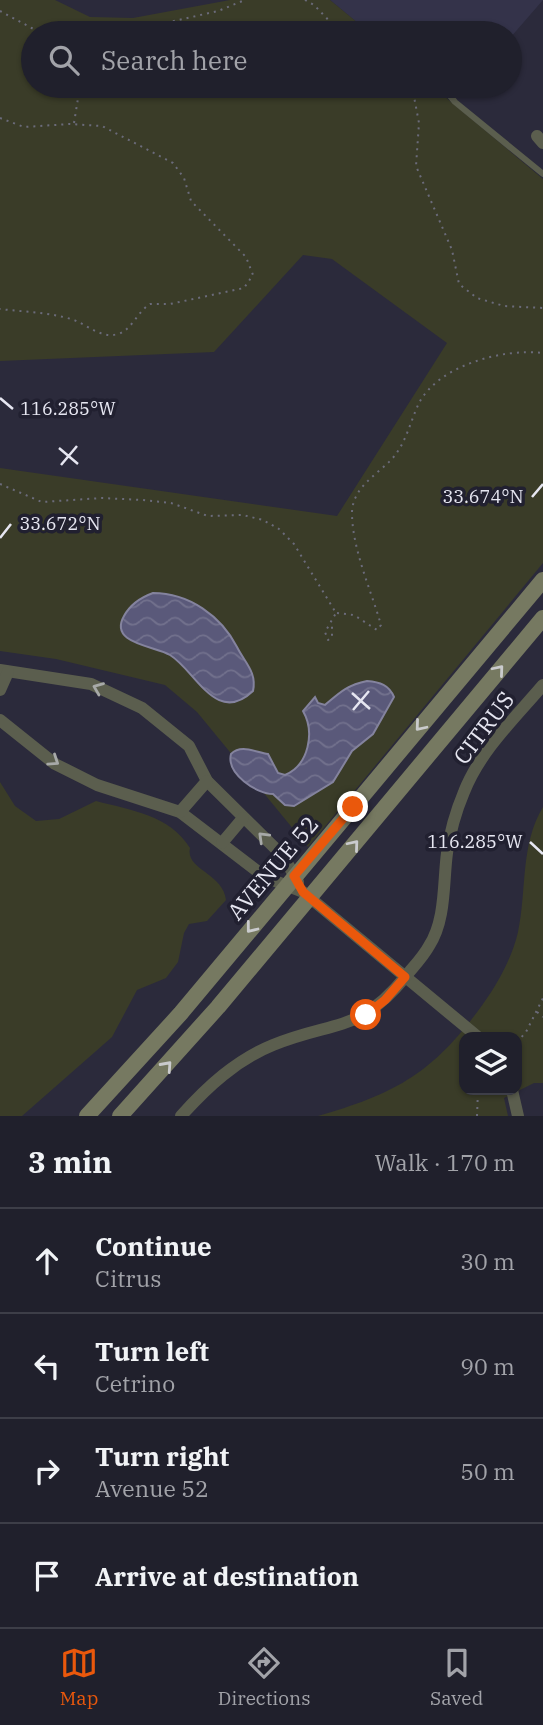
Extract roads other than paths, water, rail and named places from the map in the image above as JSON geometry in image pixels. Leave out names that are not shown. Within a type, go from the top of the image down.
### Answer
[{"type":"main road","name":"AVENUE 52","points":[[87,1116],[181,1013],[543,580]]},
{"type":"main road","name":"AVENUE 52","points":[[120,1116],[176,1056],[307,894],[543,618]]},
{"type":"street","points":[[0,690],[4,671],[91,684],[142,708],[189,746],[207,781],[229,799],[243,818],[283,856],[290,880]]},
{"type":"street","name":"CITRUS","points":[[181,1116],[212,1083],[244,1060],[273,1045],[366,1015],[385,1000],[405,977],[430,945],[439,923],[447,852],[465,790],[480,760],[543,685]]},
{"type":"street","points":[[0,720],[55,764],[97,785],[180,812],[265,877],[290,880],[472,1032]]},
{"type":"street","points":[[180,812],[207,781]]},
{"type":"street","points":[[222,844],[243,818]]},
{"type":"street","points":[[513,1095],[518,1116]]},
{"type":"lane","points":[[452,98],[543,174]]},
{"type":"water","points":[[153,593],[179,597],[213,616],[230,636],[250,668],[253,691],[240,700],[228,702],[217,699],[170,655],[136,643],[122,633],[121,625],[130,608]]},
{"type":"water","points":[[367,681],[384,685],[394,697],[373,734],[352,751],[333,782],[294,806],[285,805],[273,794],[251,787],[233,769],[231,754],[248,750],[268,754],[278,773],[285,775],[293,770],[300,764],[308,747],[309,728],[303,711],[315,697],[318,703],[325,705],[349,687]]}]
